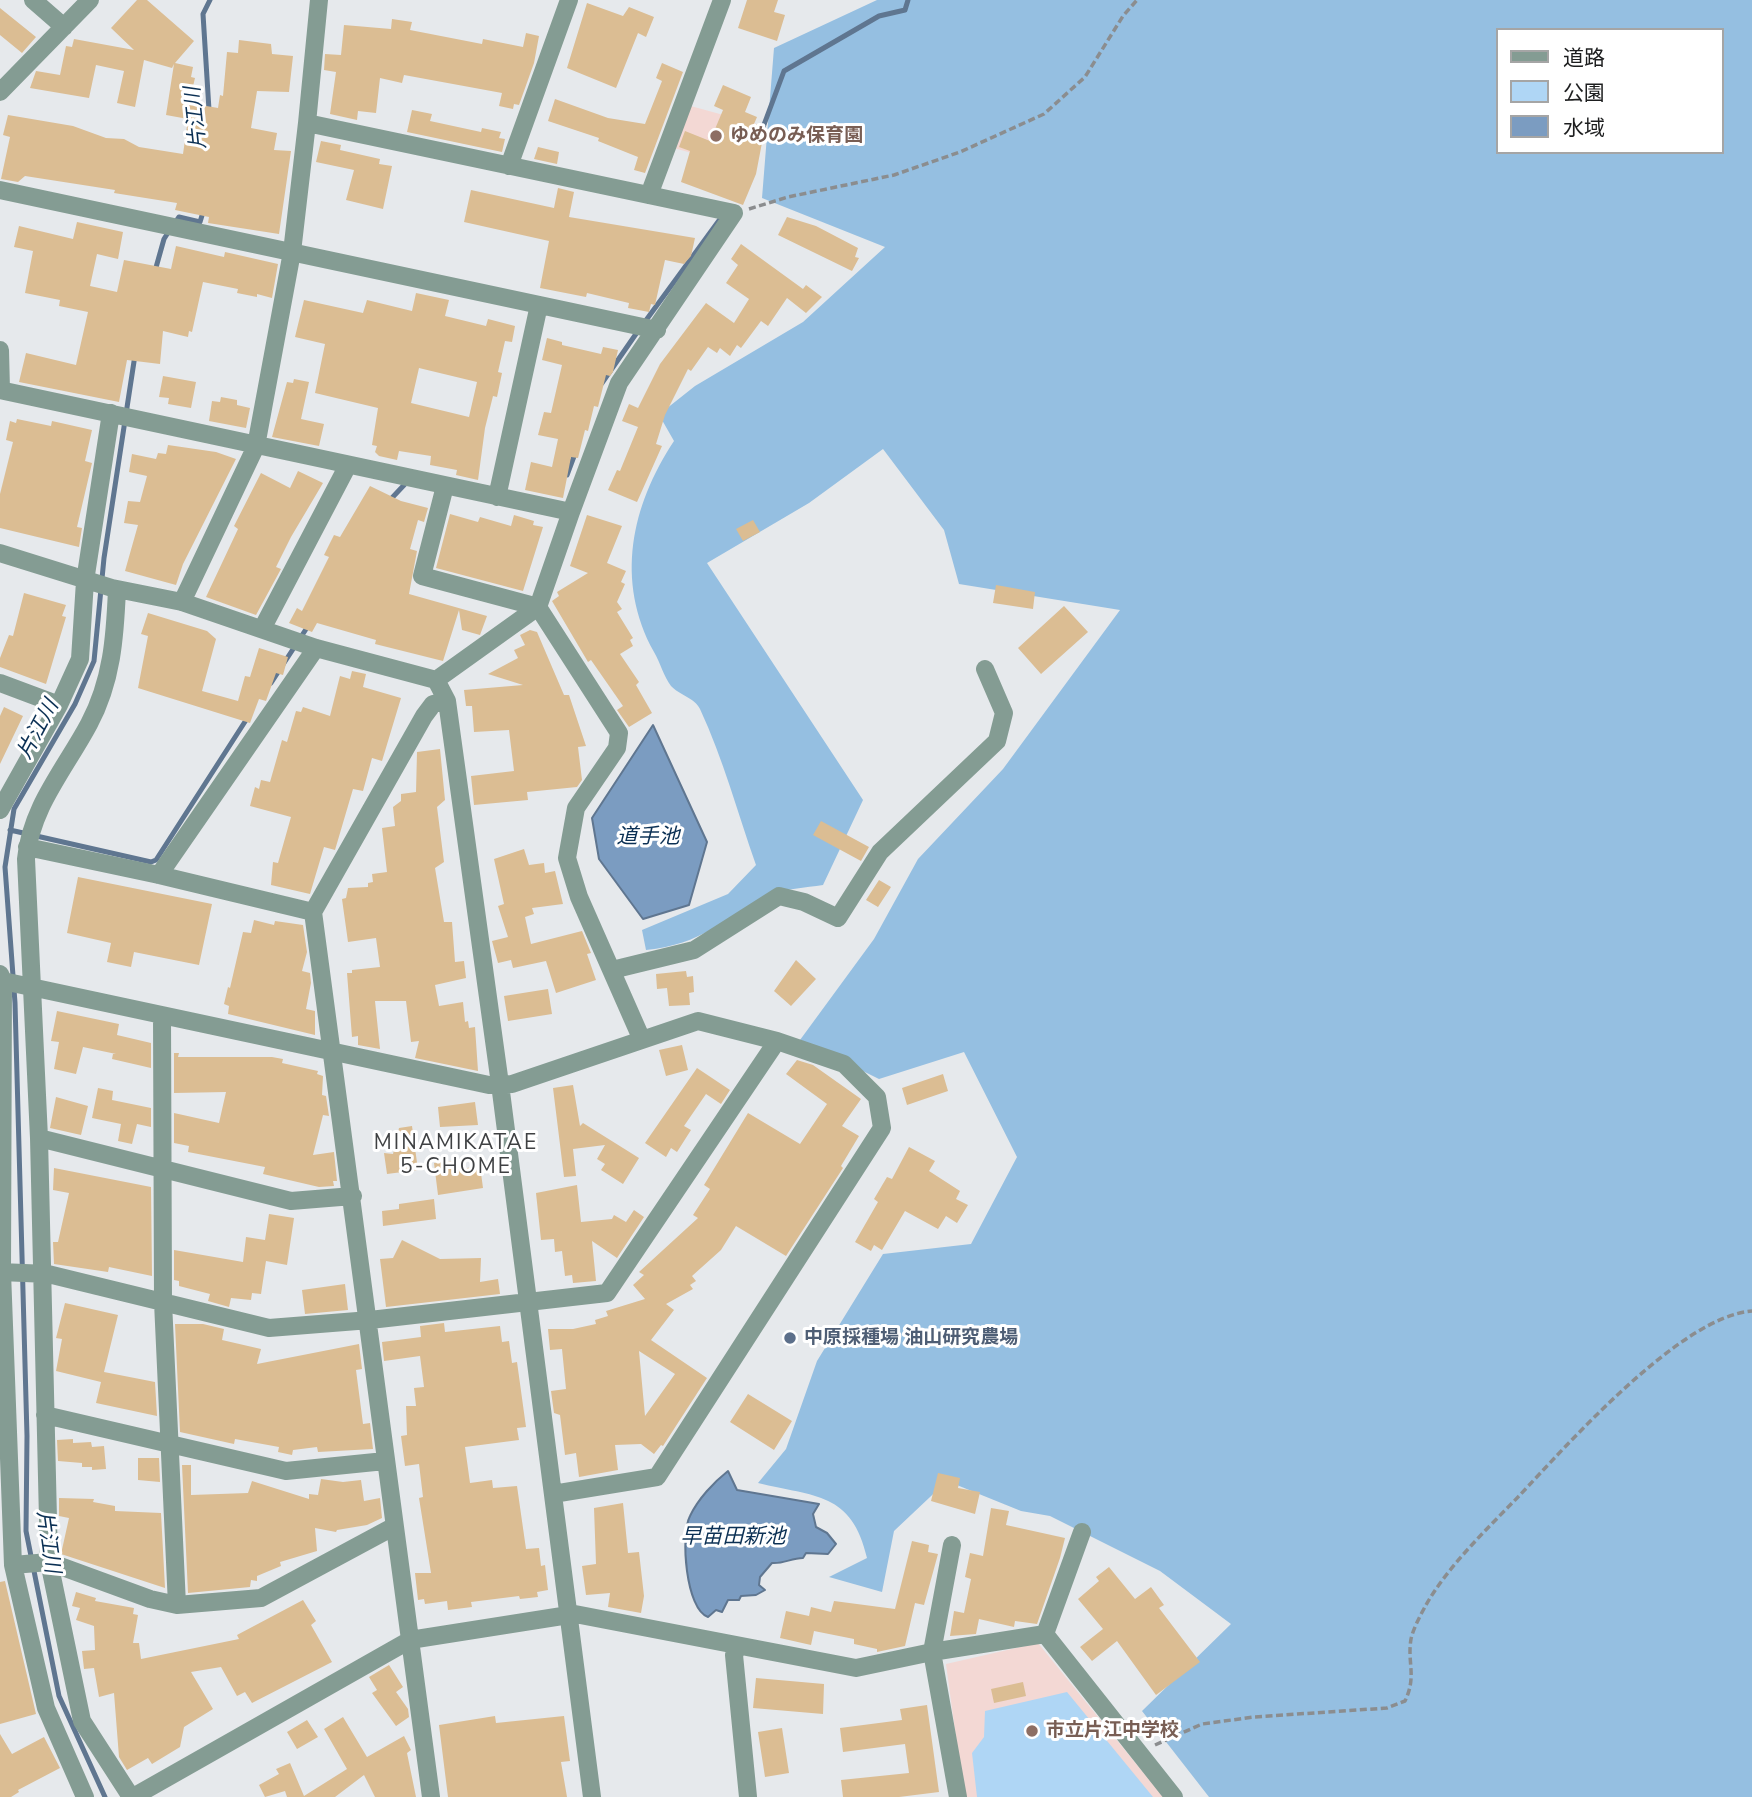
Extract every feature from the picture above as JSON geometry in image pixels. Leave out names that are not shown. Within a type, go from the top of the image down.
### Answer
[{"type":"street","points":[[33,0],[64,27]]},
{"type":"street","points":[[0,92],[90,0]]},
{"type":"street","points":[[182,602],[256,446],[292,252],[319,0]]},
{"type":"street","points":[[509,166],[569,0]]},
{"type":"street","points":[[649,195],[722,0]]},
{"type":"street","points":[[307,123],[726,212],[657,330],[619,383],[538,607],[436,680]]},
{"type":"street","points":[[0,190],[657,330]]},
{"type":"street","points":[[499,489],[539,305]]},
{"type":"street","points":[[0,350],[0,390],[445,486],[499,489],[571,512]]},
{"type":"street","points":[[0,810],[59,705],[80,659],[85,581],[111,413]]},
{"type":"street","points":[[262,629],[348,465]]},
{"type":"street","points":[[445,486],[422,576],[538,607],[619,733],[617,748],[576,808],[567,858],[579,897],[642,1040]]},
{"type":"street","points":[[0,553],[85,581],[182,602],[304,644],[436,680],[446,701],[453,727],[592,1797]]},
{"type":"street","points":[[115,589],[114,643],[107,681],[89,724],[51,783],[29,839],[49,1562],[82,1721],[132,1797],[410,1640],[575,1614],[856,1668],[932,1652],[1045,1634]]},
{"type":"street","points":[[159,875],[304,644]]},
{"type":"street","points":[[612,970],[694,950],[779,896],[804,902],[838,918],[880,852],[997,741],[1004,713],[985,669]]},
{"type":"street","points":[[0,683],[59,705]]},
{"type":"street","points":[[427,1795],[370,1320],[313,912],[424,716],[433,704],[446,701]]},
{"type":"street","points":[[29,839],[159,875],[313,912]]},
{"type":"street","points":[[85,1797],[46,1708],[9,1561],[1,1272],[1,978],[32,988],[489,1085],[512,1084],[698,1021],[776,1041],[844,1064],[877,1097],[882,1128],[657,1477],[553,1494]]},
{"type":"street","points":[[162,1015],[163,1302],[167,1443],[177,1605]]},
{"type":"street","points":[[1,1272],[42,1274],[269,1328],[370,1320],[607,1293],[776,1041]]},
{"type":"street","points":[[39,1138],[291,1201],[353,1196]]},
{"type":"street","points":[[45,1415],[286,1471],[385,1461]]},
{"type":"street","points":[[9,1561],[49,1562],[150,1599],[177,1605],[261,1598],[393,1527]]},
{"type":"street","points":[[1045,1634],[1082,1532]]},
{"type":"street","points":[[952,1545],[932,1652],[958,1797]]},
{"type":"street","points":[[1045,1634],[1174,1797]]},
{"type":"street","points":[[738,1646],[734,1655],[748,1797]]},
{"type":"path","points":[[726,212],[894,176],[960,152],[1044,114],[1085,76],[1123,16],[1137,0]]},
{"type":"path","points":[[1140,1751],[1202,1724],[1254,1717],[1387,1708],[1405,1701],[1413,1685],[1411,1638],[1426,1604],[1476,1541],[1605,1404],[1686,1339],[1739,1312],[1752,1311]]},
{"type":"shaded area","points":[[877,0],[1752,0],[1752,1797],[1209,1797],[1142,1711],[1231,1624],[1160,1571],[1050,1516],[1021,1511],[947,1481],[894,1531],[882,1592],[829,1577],[867,1558],[852,1520],[841,1509],[814,1495],[758,1483],[786,1449],[817,1361],[883,1254],[971,1244],[1017,1157],[964,1052],[879,1079],[800,1040],[874,939],[918,859],[1003,769],[1120,610],[959,584],[944,530],[883,449],[809,503],[707,563],[863,800],[823,885],[775,893],[697,937],[646,950],[642,930],[728,894],[756,865],[723,766],[700,709],[669,682],[642,625],[635,598],[633,544],[638,518],[647,491],[674,441],[662,420],[666,409],[695,386],[803,322],[885,247],[762,198],[774,48]]},
{"type":"shaded area","name":"ゆめのみ保育園","points":[[687,105],[760,125],[750,169],[670,147]]},
{"type":"shaded area","name":"市立片江中学校","points":[[1038,1643],[1163,1797],[964,1797],[946,1664]]},
{"type":"green space","points":[[1067,1692],[1153,1797],[977,1797],[972,1753],[984,1737],[985,1711]]},
{"type":"water","name":"道手池","points":[[653,725],[707,842],[689,905],[643,919],[599,859],[592,818]]},
{"type":"water","name":"早苗田新池","points":[[728,1471],[737,1490],[819,1504],[813,1514],[816,1527],[827,1533],[836,1544],[828,1554],[806,1553],[803,1558],[772,1563],[760,1577],[759,1585],[765,1590],[756,1595],[741,1596],[739,1600],[728,1600],[722,1612],[716,1610],[708,1617],[694,1601],[690,1587],[686,1554],[687,1526],[702,1497]]},
{"type":"building","points":[[137,0],[147,0],[194,41],[175,63],[193,67],[191,77],[195,78],[189,103],[218,108],[220,95],[223,96],[227,52],[238,53],[239,40],[271,44],[272,54],[293,56],[289,92],[257,91],[251,128],[277,133],[274,150],[291,151],[279,234],[208,223],[209,217],[175,210],[177,203],[114,193],[115,190],[25,176],[18,182],[1,179],[10,137],[3,135],[8,115],[73,126],[106,138],[124,139],[139,147],[183,154],[188,119],[166,115],[174,64],[172,68],[144,60],[135,107],[117,103],[124,71],[96,65],[89,98],[30,88],[36,71],[60,75],[66,46],[72,47],[74,39],[134,50],[111,28]]},
{"type":"building","points":[[747,0],[778,0],[774,12],[785,15],[777,41],[738,28]]},
{"type":"building","points":[[587,3],[623,16],[629,7],[654,17],[646,37],[638,33],[616,88],[567,68]]},
{"type":"building","points":[[0,8],[36,37],[22,53],[0,35]]},
{"type":"building","points":[[392,19],[412,22],[410,30],[482,44],[483,39],[523,47],[526,33],[539,36],[534,63],[519,105],[514,104],[513,109],[499,106],[502,93],[404,75],[402,83],[380,78],[376,113],[358,111],[357,120],[330,114],[336,72],[324,70],[325,54],[341,55],[344,25],[391,29]]},
{"type":"building","points":[[662,63],[683,72],[645,173],[634,170],[638,157],[598,141],[599,138],[548,121],[555,99],[608,118],[645,124],[662,81],[656,78]]},
{"type":"building","points":[[723,85],[751,97],[745,112],[757,117],[754,124],[765,127],[756,174],[743,205],[681,182],[690,151],[679,147],[685,131],[710,141],[723,110],[714,106]]},
{"type":"building","points":[[412,110],[432,114],[430,121],[481,132],[482,128],[501,132],[499,138],[505,139],[502,152],[407,132]]},
{"type":"building","points":[[321,141],[341,145],[340,150],[380,159],[379,164],[392,166],[383,209],[346,200],[354,170],[316,162]]},
{"type":"building","points":[[538,147],[559,152],[557,164],[534,159]]},
{"type":"building","points":[[558,188],[574,192],[569,217],[695,238],[691,256],[684,264],[665,260],[655,305],[651,304],[649,312],[628,308],[629,303],[587,293],[586,297],[540,288],[549,241],[464,222],[471,190],[554,208]]},
{"type":"building","points":[[787,217],[816,226],[858,248],[855,257],[859,258],[852,271],[778,235]]},
{"type":"building","points":[[77,222],[123,232],[118,259],[97,254],[90,286],[117,292],[124,260],[171,269],[176,246],[224,257],[225,252],[278,264],[272,298],[237,293],[238,289],[203,282],[192,332],[189,331],[188,337],[163,331],[160,364],[127,360],[119,402],[19,382],[26,353],[76,365],[88,312],[59,306],[60,300],[25,293],[33,251],[14,247],[19,226],[73,239]]},
{"type":"building","points":[[741,244],[803,289],[806,285],[822,297],[806,313],[787,298],[768,326],[761,321],[741,348],[737,345],[730,356],[720,348],[717,353],[708,347],[691,371],[688,369],[665,415],[656,444],[662,446],[637,502],[608,490],[617,470],[620,471],[638,427],[622,421],[629,404],[638,408],[660,364],[706,303],[734,323],[749,299],[726,283],[738,265],[731,259]]},
{"type":"building","points":[[416,293],[449,300],[445,316],[486,326],[488,319],[515,326],[512,342],[505,341],[498,372],[502,373],[497,397],[493,396],[485,428],[478,480],[456,475],[457,470],[430,465],[431,456],[399,451],[397,460],[379,456],[375,452],[377,446],[372,445],[378,408],[315,393],[325,344],[295,337],[304,300],[363,313],[367,300],[412,311]],"holes":[[[419,368],[477,382],[469,417],[411,403]]]},
{"type":"building","points":[[547,338],[562,342],[562,345],[601,354],[603,347],[618,350],[613,372],[610,376],[606,375],[598,407],[594,406],[588,431],[585,430],[578,458],[571,457],[563,498],[525,490],[531,462],[552,467],[558,439],[538,435],[544,412],[551,413],[562,365],[542,360]]},
{"type":"building","points":[[163,376],[196,382],[191,408],[168,404],[169,398],[159,397]]},
{"type":"building","points":[[294,379],[309,382],[301,419],[324,424],[319,446],[272,437],[287,382],[293,383]]},
{"type":"building","points":[[221,397],[237,400],[237,405],[250,408],[246,428],[209,421],[212,401],[220,402]]},
{"type":"building","points":[[17,419],[51,426],[52,421],[92,430],[85,461],[92,463],[77,527],[82,528],[79,547],[0,528],[0,494],[13,442],[6,440],[10,421],[16,423]]},
{"type":"building","points":[[168,445],[216,452],[236,459],[183,564],[176,585],[125,571],[138,525],[124,523],[128,501],[140,502],[147,476],[129,472],[132,454],[156,459],[158,453],[166,454]]},
{"type":"building","points":[[298,471],[323,483],[291,537],[276,567],[281,569],[256,615],[206,597],[238,529],[234,526],[261,473],[290,488]]},
{"type":"building","points":[[370,486],[401,501],[428,508],[424,522],[418,520],[410,549],[417,551],[409,594],[487,616],[480,635],[462,630],[459,610],[443,661],[375,644],[376,640],[317,623],[312,632],[289,623],[297,608],[302,611],[329,557],[324,555],[334,535],[340,537]]},
{"type":"building","points":[[450,514],[478,522],[480,517],[511,526],[514,515],[534,521],[533,525],[543,527],[523,591],[436,568]]},
{"type":"building","points":[[587,515],[622,526],[607,563],[626,571],[621,582],[625,584],[617,602],[622,609],[617,612],[633,638],[630,640],[633,646],[620,654],[639,682],[636,685],[652,713],[629,727],[617,710],[623,706],[591,660],[588,662],[552,601],[559,596],[557,592],[588,573],[570,566]]},
{"type":"building","points":[[753,520],[760,532],[743,541],[736,529]]},
{"type":"building","points":[[996,585],[1035,592],[1033,609],[993,603]]},
{"type":"building","points":[[24,593],[66,605],[62,616],[66,617],[46,684],[0,667],[0,658],[9,635],[13,636]]},
{"type":"building","points":[[1064,606],[1088,632],[1041,674],[1018,648]]},
{"type":"building","points":[[148,613],[207,631],[216,639],[202,691],[238,701],[245,676],[250,677],[259,648],[288,657],[283,675],[276,673],[266,701],[259,699],[250,723],[138,688],[148,636],[141,634]]},
{"type":"building","points":[[530,630],[537,632],[564,695],[569,695],[586,746],[578,747],[582,780],[577,787],[527,792],[528,800],[474,805],[471,776],[514,771],[509,730],[474,732],[472,706],[466,706],[464,690],[523,685],[488,674],[518,658],[514,650],[525,645],[520,635]]},
{"type":"building","points":[[352,671],[366,674],[363,687],[401,698],[382,761],[372,758],[363,791],[353,789],[335,850],[324,847],[310,894],[271,885],[273,862],[278,863],[291,817],[250,806],[255,787],[259,789],[261,780],[270,782],[282,740],[287,742],[296,711],[301,712],[303,707],[330,716],[340,676],[350,679]]},
{"type":"building","points":[[4,707],[23,716],[0,764],[0,716]]},
{"type":"building","points":[[440,749],[445,800],[437,807],[444,862],[435,868],[444,922],[452,922],[455,962],[464,961],[466,978],[435,985],[439,1006],[463,1002],[465,1022],[468,1021],[469,1028],[475,1027],[478,1071],[415,1058],[419,1041],[411,1042],[406,1001],[375,1001],[380,1049],[358,1045],[358,1036],[352,1037],[347,973],[380,967],[376,938],[348,942],[342,899],[346,898],[348,888],[368,887],[368,883],[373,882],[372,874],[387,872],[382,828],[395,826],[393,807],[401,801],[401,794],[416,792],[417,752]]},
{"type":"building","points":[[821,821],[869,847],[861,861],[813,835]]},
{"type":"building","points":[[524,849],[529,865],[544,863],[545,873],[555,871],[563,904],[532,908],[534,914],[525,917],[531,944],[582,931],[591,953],[587,954],[596,980],[556,993],[546,961],[513,968],[511,960],[498,963],[492,941],[508,937],[498,906],[504,904],[494,859]]},
{"type":"building","points":[[78,877],[212,904],[199,965],[134,952],[131,967],[107,962],[111,943],[67,933]]},
{"type":"building","points":[[879,880],[891,887],[878,907],[866,900]]},
{"type":"building","points":[[254,920],[274,925],[275,921],[303,925],[307,952],[302,971],[310,973],[311,983],[306,1009],[315,1011],[315,1035],[228,1014],[229,1006],[224,1004],[243,932],[251,933]]},
{"type":"building","points":[[796,960],[816,979],[791,1006],[774,991]]},
{"type":"building","points":[[686,971],[687,977],[693,976],[694,992],[689,993],[690,1005],[669,1006],[667,988],[657,989],[656,974]]},
{"type":"building","points":[[548,989],[552,1014],[508,1021],[504,996]]},
{"type":"building","points":[[57,1011],[119,1024],[117,1035],[151,1043],[151,1068],[112,1059],[113,1054],[116,1054],[83,1047],[76,1074],[54,1069],[59,1042],[51,1041]]},
{"type":"building","points":[[682,1045],[688,1070],[666,1076],[659,1050]]},
{"type":"building","points":[[174,1053],[179,1053],[178,1057],[272,1057],[283,1059],[282,1063],[318,1071],[317,1074],[323,1076],[322,1095],[326,1096],[329,1116],[323,1115],[313,1155],[334,1152],[337,1181],[333,1181],[334,1186],[319,1187],[263,1174],[265,1167],[188,1152],[189,1146],[174,1143],[174,1113],[219,1123],[226,1092],[174,1093]]},
{"type":"building","points":[[797,1060],[813,1065],[861,1099],[842,1126],[859,1136],[841,1166],[843,1168],[786,1256],[736,1226],[721,1250],[692,1276],[696,1281],[690,1285],[693,1289],[666,1304],[674,1310],[651,1340],[707,1378],[663,1446],[654,1454],[641,1444],[615,1445],[618,1470],[579,1477],[576,1453],[565,1455],[560,1415],[554,1413],[551,1391],[566,1389],[562,1349],[550,1350],[548,1329],[573,1329],[596,1324],[595,1320],[608,1316],[606,1311],[645,1299],[633,1285],[644,1275],[639,1272],[698,1218],[693,1215],[710,1189],[704,1185],[748,1113],[800,1144],[827,1104],[786,1074]],"holes":[[[639,1351],[675,1374],[645,1416]]]},
{"type":"building","points":[[697,1068],[730,1090],[721,1104],[706,1094],[684,1126],[691,1130],[677,1152],[671,1148],[666,1157],[645,1143]]},
{"type":"building","points":[[943,1074],[948,1091],[907,1105],[902,1088]]},
{"type":"building","points":[[573,1085],[580,1126],[583,1123],[639,1158],[623,1184],[601,1170],[605,1164],[597,1159],[605,1145],[573,1149],[576,1176],[564,1177],[553,1088]]},
{"type":"building","points":[[98,1088],[113,1091],[112,1100],[151,1108],[151,1127],[137,1124],[132,1144],[118,1141],[121,1124],[92,1118]]},
{"type":"building","points":[[56,1097],[88,1106],[81,1135],[50,1128]]},
{"type":"building","points":[[475,1102],[478,1125],[440,1127],[438,1107]]},
{"type":"building","points":[[412,1126],[418,1170],[387,1174],[384,1153],[393,1154],[399,1128]]},
{"type":"building","points":[[909,1147],[935,1161],[929,1171],[960,1191],[956,1199],[968,1205],[957,1223],[946,1216],[938,1229],[905,1211],[882,1250],[874,1245],[871,1251],[855,1242],[878,1202],[874,1199],[887,1177],[892,1179]]},
{"type":"building","points":[[453,1161],[454,1170],[480,1166],[483,1188],[438,1195],[434,1163]]},
{"type":"building","points":[[54,1168],[151,1187],[152,1276],[109,1267],[108,1272],[54,1264],[53,1242],[58,1242],[69,1193],[53,1190]]},
{"type":"building","points":[[577,1185],[581,1222],[612,1219],[614,1215],[626,1222],[634,1210],[644,1217],[617,1258],[592,1241],[596,1281],[573,1283],[572,1275],[565,1276],[562,1251],[555,1252],[554,1239],[541,1240],[536,1193]]},
{"type":"building","points":[[434,1199],[436,1219],[383,1226],[382,1211],[399,1209],[399,1204]]},
{"type":"building","points":[[269,1214],[294,1218],[287,1265],[266,1261],[261,1294],[252,1293],[251,1300],[231,1298],[229,1307],[208,1301],[210,1294],[179,1286],[179,1281],[174,1280],[174,1250],[243,1262],[246,1237],[265,1240]]},
{"type":"building","points":[[402,1240],[440,1259],[481,1258],[480,1282],[498,1279],[500,1294],[386,1307],[380,1259],[393,1258]]},
{"type":"building","points":[[345,1284],[348,1310],[305,1314],[302,1290]]},
{"type":"building","points":[[65,1303],[118,1315],[104,1372],[155,1382],[157,1416],[96,1403],[101,1382],[56,1371],[62,1339],[56,1338]]},
{"type":"building","points":[[444,1323],[445,1332],[500,1326],[502,1342],[509,1341],[512,1363],[517,1362],[526,1427],[517,1428],[519,1440],[465,1447],[470,1483],[492,1480],[493,1488],[517,1486],[526,1549],[539,1548],[541,1566],[545,1565],[548,1590],[537,1592],[538,1597],[520,1599],[519,1596],[471,1602],[472,1607],[448,1610],[447,1601],[425,1604],[424,1599],[418,1600],[415,1573],[431,1573],[419,1498],[423,1497],[419,1464],[405,1466],[401,1436],[407,1435],[406,1406],[416,1406],[414,1388],[424,1387],[420,1356],[384,1361],[382,1342],[421,1337],[420,1326]]},
{"type":"building","points":[[175,1324],[203,1324],[224,1329],[222,1340],[261,1349],[257,1364],[359,1344],[362,1369],[356,1370],[363,1424],[370,1423],[373,1449],[318,1452],[317,1447],[293,1450],[292,1455],[278,1452],[279,1447],[235,1439],[234,1444],[180,1432]]},
{"type":"building","points":[[748,1394],[792,1421],[774,1450],[730,1422]]},
{"type":"building","points":[[73,1439],[73,1443],[91,1442],[92,1447],[104,1446],[106,1469],[92,1470],[92,1467],[82,1467],[82,1463],[58,1461],[57,1440]]},
{"type":"building","points":[[138,1458],[159,1458],[160,1482],[138,1480]]},
{"type":"building","points":[[182,1465],[191,1465],[191,1495],[248,1493],[252,1481],[309,1499],[309,1494],[318,1495],[321,1479],[343,1482],[361,1480],[364,1501],[380,1498],[382,1518],[367,1525],[336,1532],[315,1528],[317,1551],[280,1562],[281,1566],[257,1576],[257,1581],[251,1580],[250,1587],[188,1593]]},
{"type":"building","points":[[938,1473],[960,1478],[958,1488],[980,1492],[975,1514],[931,1501]]},
{"type":"building","points":[[59,1498],[94,1499],[93,1502],[115,1506],[115,1511],[161,1513],[165,1588],[61,1554],[69,1518],[59,1516]]},
{"type":"building","points":[[623,1503],[628,1553],[639,1552],[644,1596],[641,1613],[608,1607],[610,1593],[586,1595],[582,1566],[596,1564],[594,1508]]},
{"type":"building","points":[[991,1508],[1009,1511],[1006,1525],[1065,1538],[1060,1558],[1037,1624],[1015,1621],[1014,1627],[979,1619],[976,1634],[950,1636],[954,1611],[964,1613],[971,1579],[965,1577],[970,1553],[983,1556]]},
{"type":"building","points":[[912,1541],[929,1545],[928,1552],[938,1554],[924,1605],[915,1603],[905,1646],[877,1652],[877,1649],[854,1644],[854,1639],[814,1631],[811,1645],[780,1638],[786,1611],[809,1616],[811,1607],[831,1612],[834,1601],[895,1609]]},
{"type":"building","points":[[1109,1567],[1135,1599],[1151,1587],[1164,1605],[1159,1608],[1200,1662],[1156,1695],[1117,1641],[1092,1661],[1080,1647],[1103,1629],[1078,1599],[1099,1581],[1096,1577]]},
{"type":"building","points":[[5,1581],[36,1714],[0,1724],[0,1582]]},
{"type":"building","points":[[76,1592],[96,1598],[95,1601],[134,1608],[133,1614],[138,1615],[133,1643],[139,1643],[141,1659],[239,1639],[237,1635],[303,1600],[316,1621],[311,1625],[332,1662],[252,1703],[245,1692],[237,1696],[221,1667],[191,1672],[213,1709],[184,1727],[180,1747],[152,1764],[148,1758],[127,1770],[119,1757],[114,1693],[99,1697],[94,1668],[84,1669],[82,1651],[95,1650],[94,1626],[76,1620],[80,1608],[72,1606]]},
{"type":"building","points":[[389,1665],[403,1687],[396,1692],[408,1709],[409,1717],[396,1726],[372,1693],[377,1690],[369,1677]]},
{"type":"building","points":[[756,1678],[824,1684],[823,1714],[753,1708]]},
{"type":"building","points":[[1023,1682],[1026,1696],[994,1703],[991,1689]]},
{"type":"building","points":[[927,1705],[939,1792],[899,1797],[843,1797],[841,1780],[909,1773],[905,1744],[843,1752],[840,1728],[902,1720],[900,1709]]},
{"type":"building","points":[[495,1716],[496,1723],[564,1716],[570,1761],[561,1762],[567,1797],[448,1797],[439,1725]]},
{"type":"building","points":[[343,1717],[367,1757],[404,1736],[411,1750],[407,1753],[416,1797],[375,1797],[364,1775],[335,1797],[287,1797],[285,1791],[265,1797],[259,1785],[279,1774],[276,1769],[290,1763],[304,1796],[347,1769],[324,1729]]},
{"type":"building","points":[[307,1720],[318,1737],[297,1749],[287,1732]]},
{"type":"building","points":[[782,1728],[789,1773],[765,1777],[758,1732]]},
{"type":"building","points":[[0,1734],[12,1754],[44,1737],[60,1768],[18,1790],[19,1792],[11,1797],[0,1797]]},
{"type":"waterway","name":"片江川","points":[[209,110],[203,14],[210,0]]},
{"type":"waterway","points":[[762,130],[784,71],[879,16],[905,10],[908,0]]},
{"type":"waterway","name":"片江川","points":[[175,223],[179,217],[200,222],[204,209]]},
{"type":"waterway","points":[[644,323],[723,215]]},
{"type":"waterway","name":"片江川","points":[[155,271],[169,231]]},
{"type":"waterway","points":[[602,383],[638,331]]},
{"type":"waterway","name":"片江川","points":[[105,1797],[59,1696],[26,1531],[27,1436],[15,1003],[5,867],[14,809],[75,704],[94,661],[104,558],[135,355]]},
{"type":"waterway","points":[[567,475],[576,451]]},
{"type":"waterway","points":[[389,501],[406,483]]},
{"type":"waterway","points":[[271,683],[310,623]]},
{"type":"waterway","points":[[10,830],[151,862],[156,860],[248,717]]},
{"type":"place","name":"ゆめのみ保育園","points":[[716,136]]},
{"type":"place","name":"中原採種場 油山研究農場","points":[[790,1338]]},
{"type":"place","name":"市立片江中学校","points":[[1032,1731]]},
{"type":"district","name":"MINAMIKATAE 5-CHOME","points":[[456,1156]]}]
